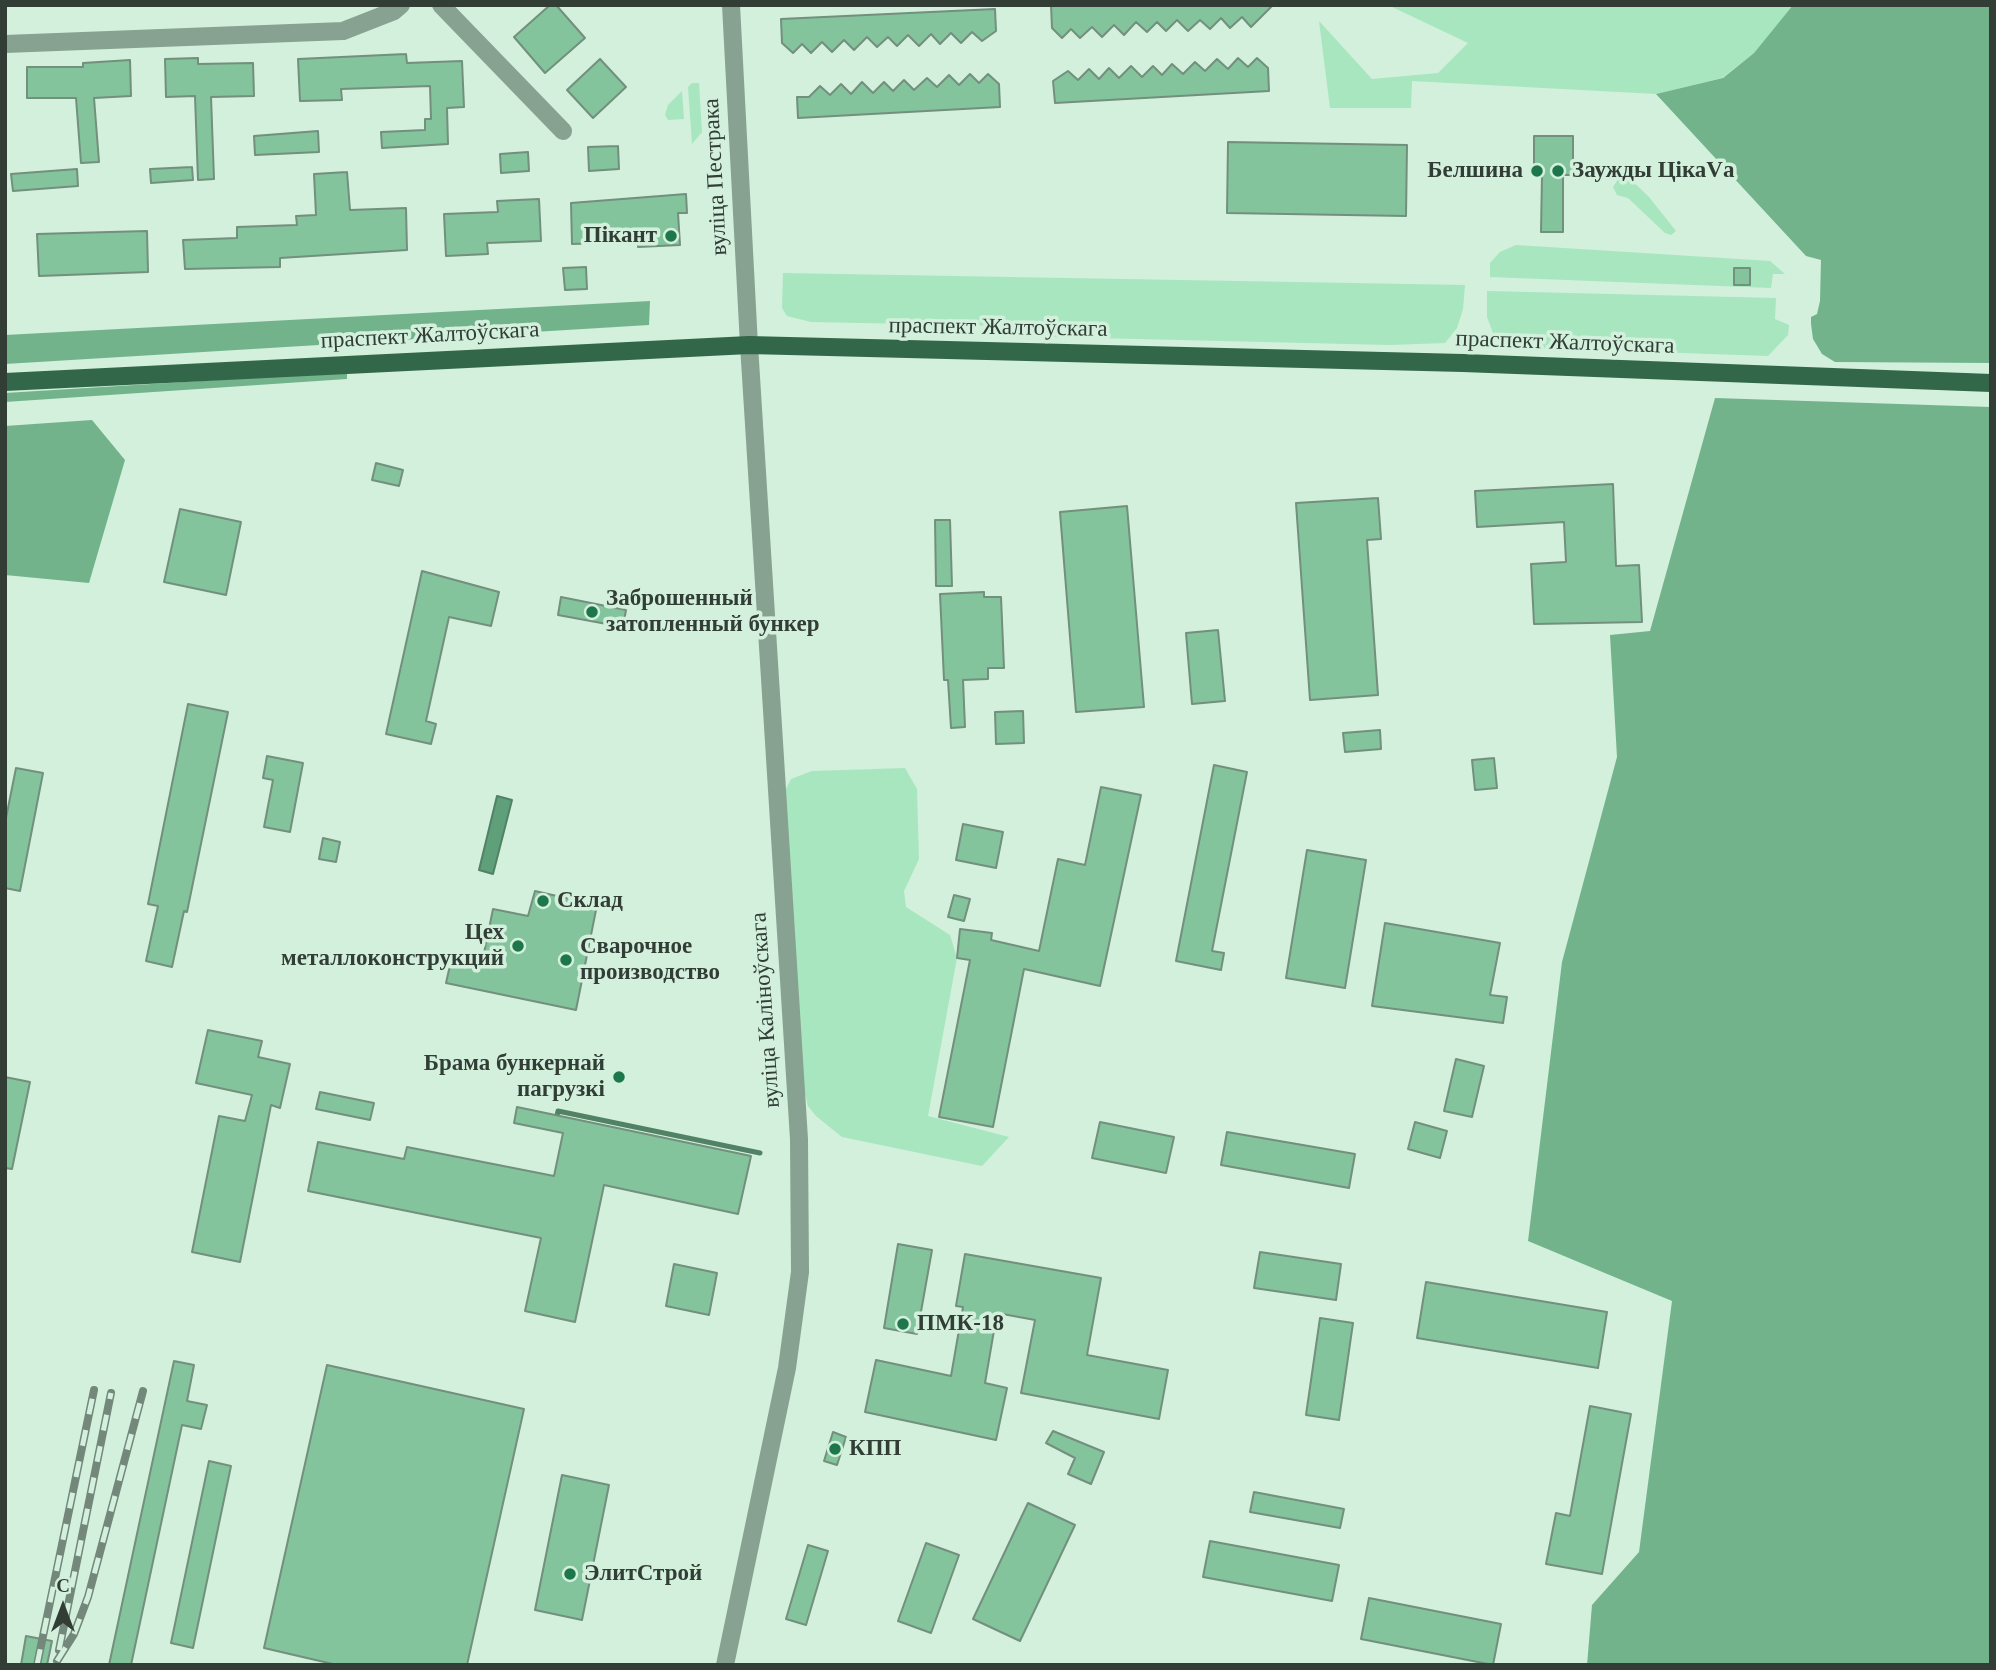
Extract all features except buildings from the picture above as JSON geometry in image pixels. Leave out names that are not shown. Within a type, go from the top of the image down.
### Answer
[{"type":"main road","name":"праспект Жалтоўскага","points":[[5,382],[749,345],[1463,363],[1991,383]]},
{"type":"street","points":[[5,44],[343,31],[394,11],[401,5]]},
{"type":"street","points":[[441,5],[563,131]]},
{"type":"street","name":"вуліца Пестрака","points":[[731,5],[749,345]]},
{"type":"street","name":"вуліца Каліноўскага","points":[[725,1665],[787,1368],[800,1272],[799,1139],[749,345]]},
{"type":"shaded area","points":[[1388,5],[1793,5],[1754,53],[1722,78],[1656,94],[1412,81],[1411,108],[1330,108],[1319,21],[1372,79],[1438,73],[1468,43]]},
{"type":"shaded area","points":[[1793,5],[1991,5],[1991,363],[1835,362],[1822,354],[1813,339],[1811,324],[1811,317],[1817,314],[1820,301],[1821,260],[1806,256],[1656,94],[1723,78],[1754,53]]},
{"type":"shaded area","points":[[692,83],[699,83],[702,132],[692,144],[688,87]]},
{"type":"shaded area","points":[[682,91],[684,119],[668,120],[665,115],[668,105]]},
{"type":"shaded area","points":[[1623,172],[1649,197],[1676,231],[1671,235],[1665,233],[1628,198],[1617,195],[1613,187]]},
{"type":"shaded area","points":[[1516,245],[1770,261],[1785,274],[1773,274],[1771,288],[1490,277],[1490,263],[1500,252]]},
{"type":"shaded area","points":[[783,273],[1465,285],[1463,309],[1457,328],[1445,343],[1390,345],[1011,336],[1011,326],[811,322],[787,316],[782,308]]},
{"type":"shaded area","points":[[1487,291],[1776,298],[1775,319],[1789,325],[1788,335],[1768,356],[1511,347],[1501,344],[1493,333],[1487,317]]},
{"type":"shaded area","points":[[650,301],[649,325],[5,364],[5,335]]},
{"type":"shaded area","points":[[347,372],[347,379],[5,402],[5,393]]},
{"type":"shaded area","points":[[1715,398],[1991,407],[1991,1665],[1587,1665],[1592,1605],[1639,1552],[1672,1301],[1528,1241],[1562,962],[1617,757],[1610,635],[1650,631]]},
{"type":"shaded area","points":[[92,420],[125,460],[89,583],[5,575],[5,426]]},
{"type":"shaded area","points":[[905,768],[917,789],[919,859],[904,891],[906,907],[950,935],[957,958],[928,1116],[1009,1137],[982,1166],[842,1137],[816,1116],[808,1106],[804,1090],[785,791],[791,779],[812,771]]},
{"type":"shaded area","points":[[497,796],[512,800],[493,874],[479,870]]},
{"type":"waterway","points":[[556,1121],[558,1111],[760,1153]]},
{"type":"railway","points":[[37,1665],[94,1390]]},
{"type":"railway","points":[[57,1661],[74,1634],[88,1597],[143,1391]]},
{"type":"railway","points":[[59,1650],[111,1393]]},
{"type":"place","name":"Белшина","points":[[1537,171]]},
{"type":"place","name":"Заужды ЦікаVа","points":[[1558,171]]},
{"type":"place","name":"Пікант","points":[[671,236]]},
{"type":"place","name":"Заброшенный затопленный бункер","points":[[592,612]]},
{"type":"place","name":"Склад","points":[[543,901]]},
{"type":"place","name":"Цех металлоконструкций","points":[[518,946]]},
{"type":"place","name":"Сварочное производство","points":[[566,960]]},
{"type":"place","name":"Брама бункернай пагрузкі","points":[[619,1077]]},
{"type":"place","name":"ПМК-18","points":[[903,1324]]},
{"type":"place","name":"КПП","points":[[835,1449]]},
{"type":"place","name":"ЭлитСтрой","points":[[570,1574]]}]
